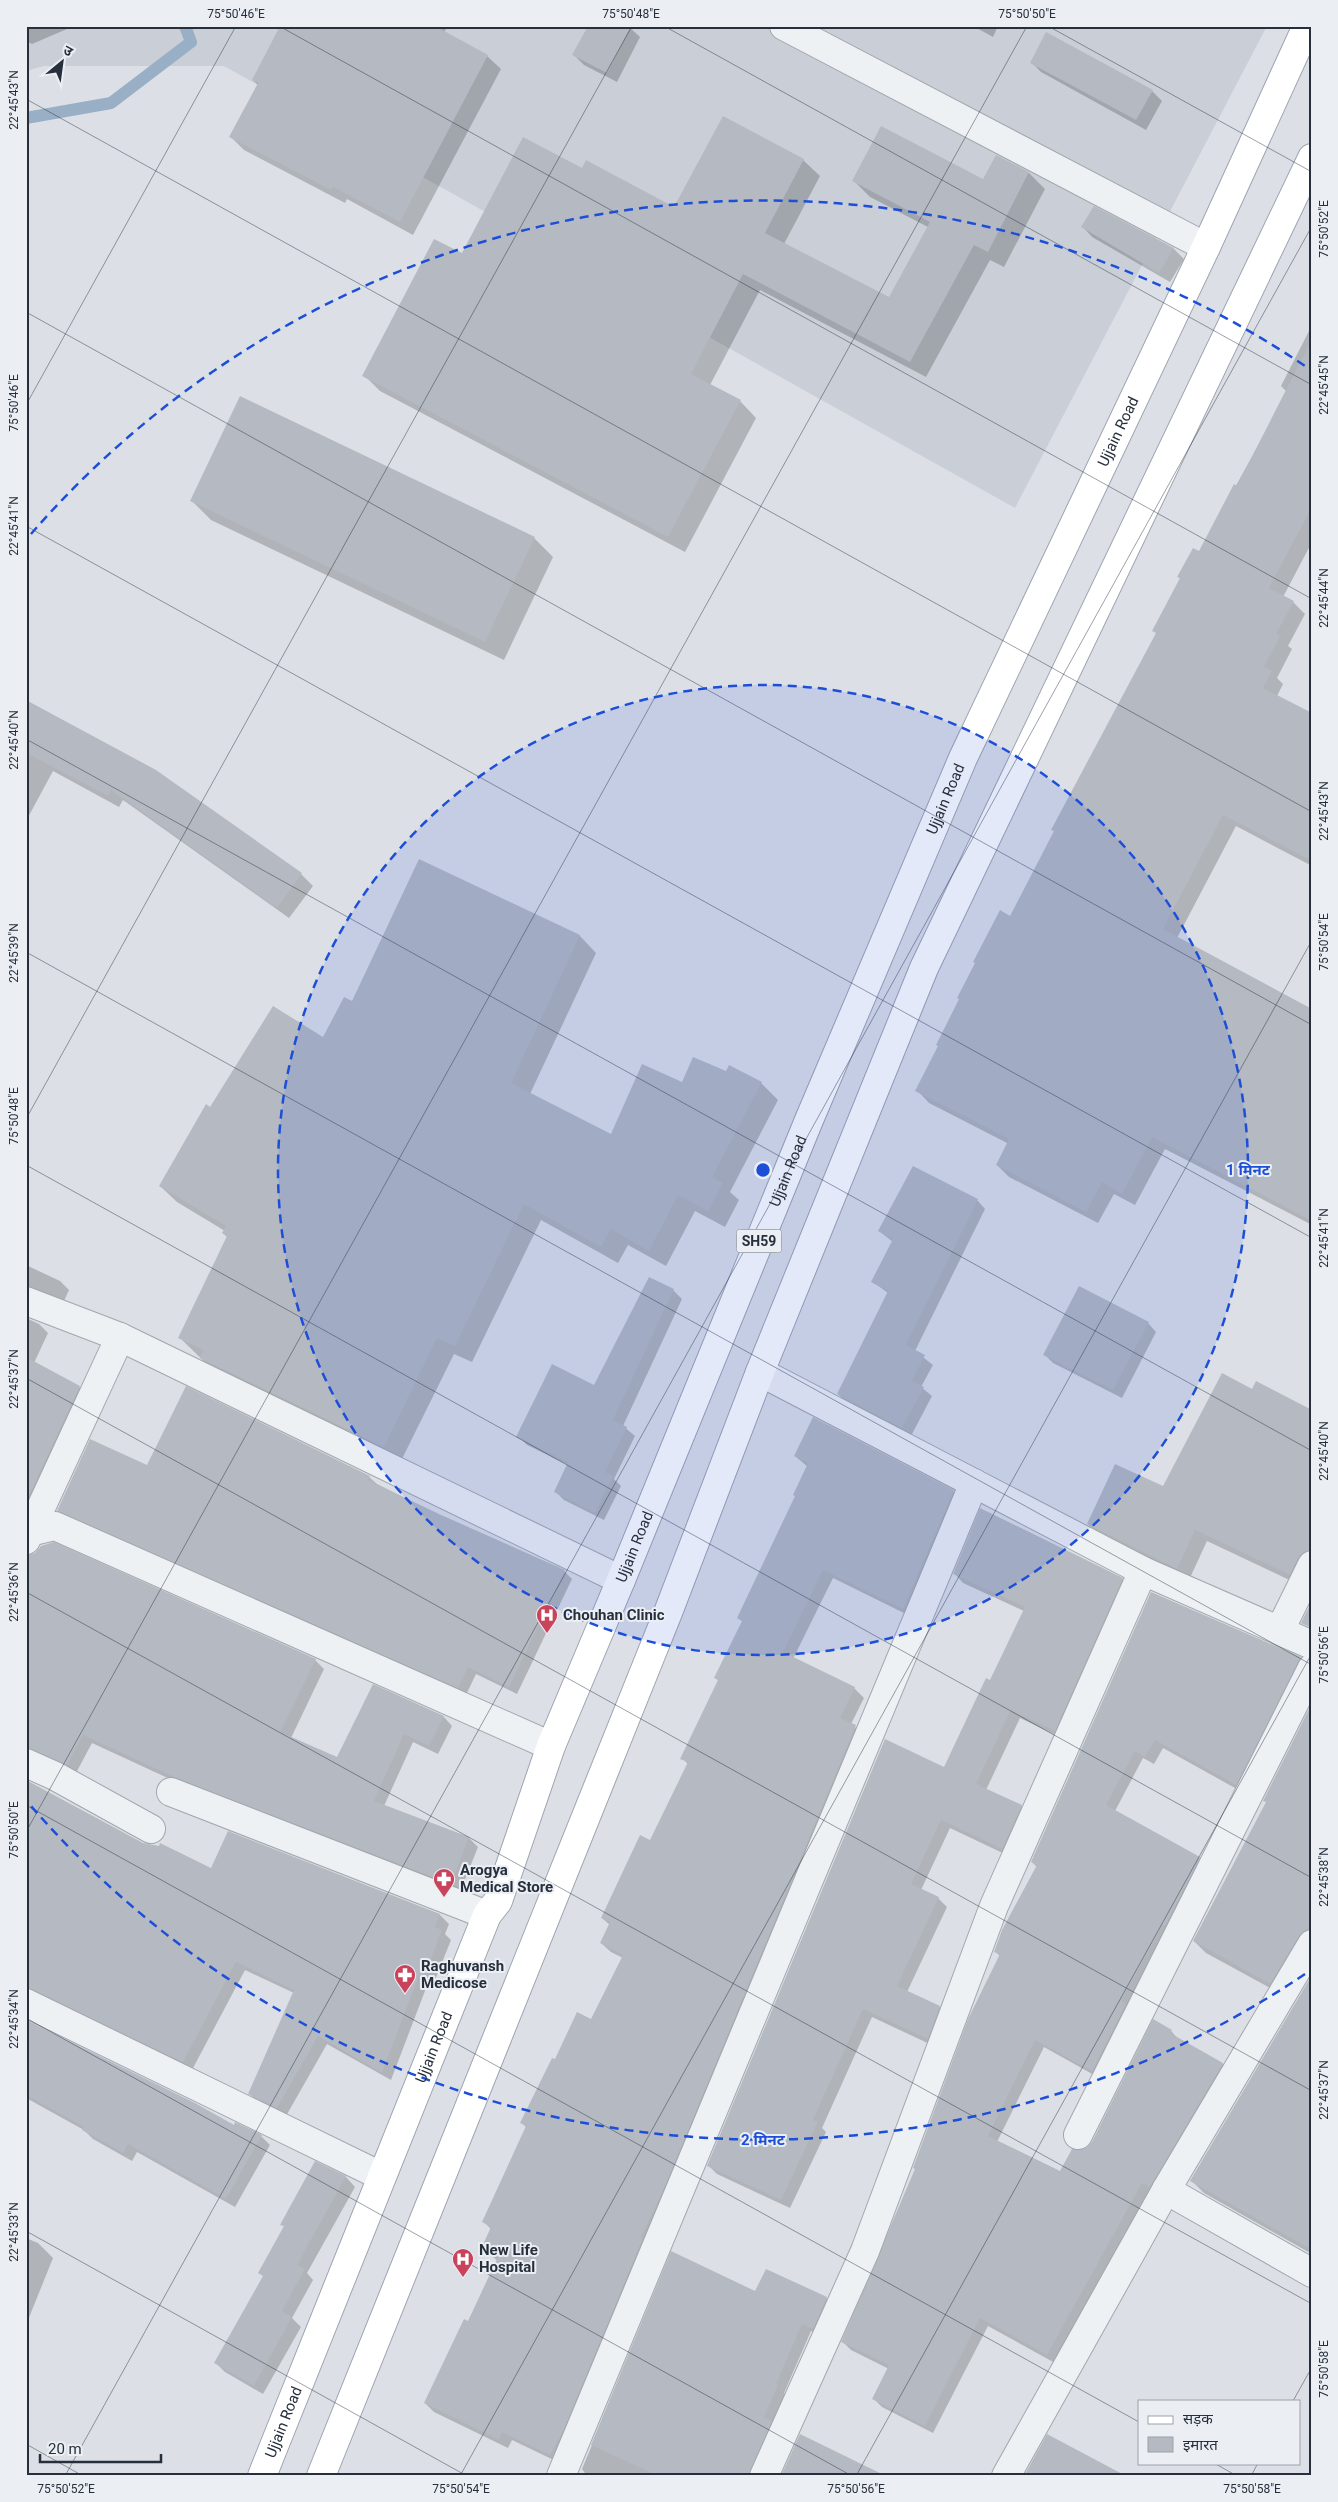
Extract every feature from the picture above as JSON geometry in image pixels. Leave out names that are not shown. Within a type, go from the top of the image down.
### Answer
[{"type":"main road","name":"Ujjain Road","points":[[262,2476],[487,1915],[498,1901],[551,1746],[621,1580],[808,1120],[963,758],[1206,247],[1307,26]]},
{"type":"main road","points":[[321,2476],[666,1620],[760,1372],[924,968],[1312,158]]},
{"type":"street","points":[[784,26],[1206,247]]},
{"type":"street","points":[[26,1301],[120,1337],[621,1580]]},
{"type":"street","points":[[28,1534],[120,1337]]},
{"type":"street","points":[[760,1372],[1143,1571],[1312,1645]]},
{"type":"street","points":[[561,2476],[974,1483]]},
{"type":"street","points":[[28,1534],[55,1526],[551,1746]]},
{"type":"street","points":[[1280,1630],[1312,1565]]},
{"type":"street","points":[[764,2476],[865,2251],[994,1906],[1143,1571]]},
{"type":"street","points":[[1078,2135],[1312,1668]]},
{"type":"street","points":[[26,1762],[151,1829]]},
{"type":"street","points":[[171,1792],[487,1915]]},
{"type":"street","points":[[1006,2476],[1166,2190],[1312,1944]]},
{"type":"street","points":[[26,2003],[381,2176]]},
{"type":"street","points":[[1166,2190],[1312,2273]]},
{"type":"shaded area","points":[[26,26],[1267,26],[1015,508],[224,66],[44,66],[26,71]]},
{"type":"building","points":[[280,26],[435,26],[488,55],[400,222],[333,187],[331,190],[229,137],[258,83],[252,80]]},
{"type":"building","points":[[588,26],[631,26],[607,73],[572,55]]},
{"type":"building","points":[[1046,32],[1153,90],[1136,120],[1030,63]]},
{"type":"building","points":[[723,116],[804,159],[765,233],[889,297],[930,222],[852,181],[881,126],[983,179],[996,155],[1029,172],[988,252],[974,245],[910,362],[743,274],[691,374],[741,400],[668,537],[362,376],[434,239],[462,253],[523,137],[582,168],[586,160],[674,207]]},
{"type":"building","points":[[1094,206],[1174,248],[1159,273],[1081,227]]},
{"type":"building","points":[[1312,339],[1312,507],[1269,588],[1294,601],[1276,634],[1280,636],[1264,667],[1272,671],[1263,688],[1312,713],[1312,861],[1223,815],[1163,929],[1312,1009],[1312,1221],[1152,1137],[1122,1194],[1102,1182],[1086,1212],[996,1165],[1009,1139],[915,1091],[938,1046],[936,1045],[975,963],[973,962],[1000,910],[1010,916],[1054,831],[1051,830],[1156,633],[1152,631],[1180,578],[1177,577],[1193,548],[1199,551],[1234,484],[1237,486]]},
{"type":"building","points":[[240,396],[535,537],[485,642],[190,501]]},
{"type":"building","points":[[26,700],[156,770],[302,873],[277,908],[111,790],[108,796],[26,753]]},
{"type":"building","points":[[419,859],[580,935],[511,1083],[611,1134],[642,1064],[682,1082],[693,1057],[726,1071],[729,1065],[762,1082],[712,1177],[723,1183],[708,1211],[678,1195],[649,1251],[611,1229],[601,1247],[524,1204],[455,1346],[437,1338],[384,1447],[200,1358],[204,1350],[178,1338],[227,1236],[222,1233],[226,1226],[159,1186],[206,1104],[210,1107],[273,1006],[323,1037],[344,997],[352,1001]]},
{"type":"building","points":[[913,1166],[978,1199],[906,1345],[925,1355],[912,1381],[924,1387],[902,1428],[837,1394],[888,1291],[871,1282],[893,1239],[878,1231]]},
{"type":"building","points":[[649,1277],[674,1289],[613,1420],[627,1427],[605,1472],[613,1476],[595,1513],[554,1492],[568,1462],[516,1437],[552,1364],[594,1385]]},
{"type":"building","points":[[1079,1286],[1149,1322],[1113,1390],[1043,1355]]},
{"type":"building","points":[[26,1357],[80,1386],[26,1502]]},
{"type":"building","points":[[1222,1373],[1252,1389],[1256,1381],[1312,1410],[1312,1550],[1304,1552],[1298,1558],[1290,1575],[1195,1530],[1177,1569],[1087,1524],[1115,1464],[1163,1486]]},
{"type":"building","points":[[186,1386],[370,1476],[368,1480],[565,1570],[509,1687],[468,1667],[458,1688],[57,1511],[90,1439],[147,1465]]},
{"type":"building","points":[[813,1417],[954,1490],[903,1609],[823,1570],[783,1652],[855,1687],[840,1718],[856,1725],[662,2193],[641,2237],[643,2238],[563,2431],[550,2455],[502,2432],[499,2440],[424,2403],[464,2319],[468,2321],[498,2257],[481,2249],[491,2227],[482,2222],[526,2126],[520,2123],[552,2058],[555,2059],[577,2012],[591,2019],[623,1955],[600,1943],[610,1922],[601,1918],[640,1835],[650,1840],[688,1762],[680,1759],[718,1680],[714,1678],[742,1621],[737,1618],[795,1496],[793,1495],[808,1463],[794,1456]]},
{"type":"building","points":[[980,1508],[1123,1578],[1055,1731],[1011,1710],[976,1784],[1022,1805],[1002,1849],[941,1820],[911,1884],[939,1897],[897,1986],[940,2006],[928,2039],[863,2009],[813,2120],[818,2122],[781,2200],[707,2166],[885,1739],[944,1767],[986,1678],[990,1680],[1025,1607],[953,1574]]},
{"type":"building","points":[[54,1542],[316,1659],[280,1732],[337,1757],[373,1684],[444,1716],[429,1746],[404,1734],[374,1801],[469,1837],[451,1884],[174,1777],[83,1735],[67,1765],[26,1748],[26,1555],[35,1553],[41,1546]]},
{"type":"building","points":[[1151,1592],[1301,1657],[1236,1785],[1155,1740],[1145,1757],[1135,1751],[1106,1805],[1200,1857],[1165,1926],[1163,1925],[1121,2001],[1126,2004],[1092,2071],[1035,2040],[988,2136],[1060,2171],[1072,2149],[1086,2148],[1092,2142],[1153,2019],[1172,2030],[1170,2033],[1223,2063],[1150,2187],[1142,2183],[1047,2355],[980,2318],[925,2426],[872,2399],[889,2365],[841,2342],[915,2169],[913,2168],[968,2019],[1000,1954],[994,1952],[1002,1930],[1037,1865],[1031,1862]]},
{"type":"building","points":[[1312,1601],[1312,1628],[1301,1623]]},
{"type":"building","points":[[1312,1703],[1312,1928],[1304,1931],[1299,1936],[1270,1984],[1193,1941],[1266,1802],[1263,1801]]},
{"type":"building","points":[[26,1780],[143,1843],[159,1846],[160,1843],[211,1868],[228,1831],[440,1914],[435,1927],[442,1930],[424,1977],[419,1975],[382,2073],[318,2036],[277,2108],[248,2094],[294,1990],[236,1962],[183,2062],[26,1988]]},
{"type":"building","points":[[1312,1975],[1312,2250],[1190,2181]]},
{"type":"building","points":[[26,2020],[195,2103],[234,2125],[235,2122],[262,2135],[226,2199],[128,2144],[123,2153],[82,2130],[84,2127],[26,2095]]},
{"type":"building","points":[[315,2161],[346,2176],[297,2265],[305,2269],[282,2311],[292,2317],[254,2386],[214,2363],[263,2276],[258,2273],[284,2226],[280,2225]]},
{"type":"building","points":[[671,2251],[755,2291],[766,2269],[827,2297],[813,2329],[802,2324],[764,2417],[772,2421],[749,2476],[658,2476],[591,2445]]},
{"type":"building","points":[[800,2434],[886,2476],[781,2476]]},
{"type":"building","points":[[1047,2434],[1126,2476],[1024,2476]]},
{"type":"waterway","points":[[26,118],[111,103],[191,42],[185,26]]},
{"type":"place","name":"Chouhan Clinic","points":[[547,1634]]},
{"type":"place","name":"Arogya Medical Store","points":[[444,1898]]},
{"type":"place","name":"Raghuvansh Medicose","points":[[405,1994]]},
{"type":"place","name":"New Life Hospital","points":[[463,2278]]}]
